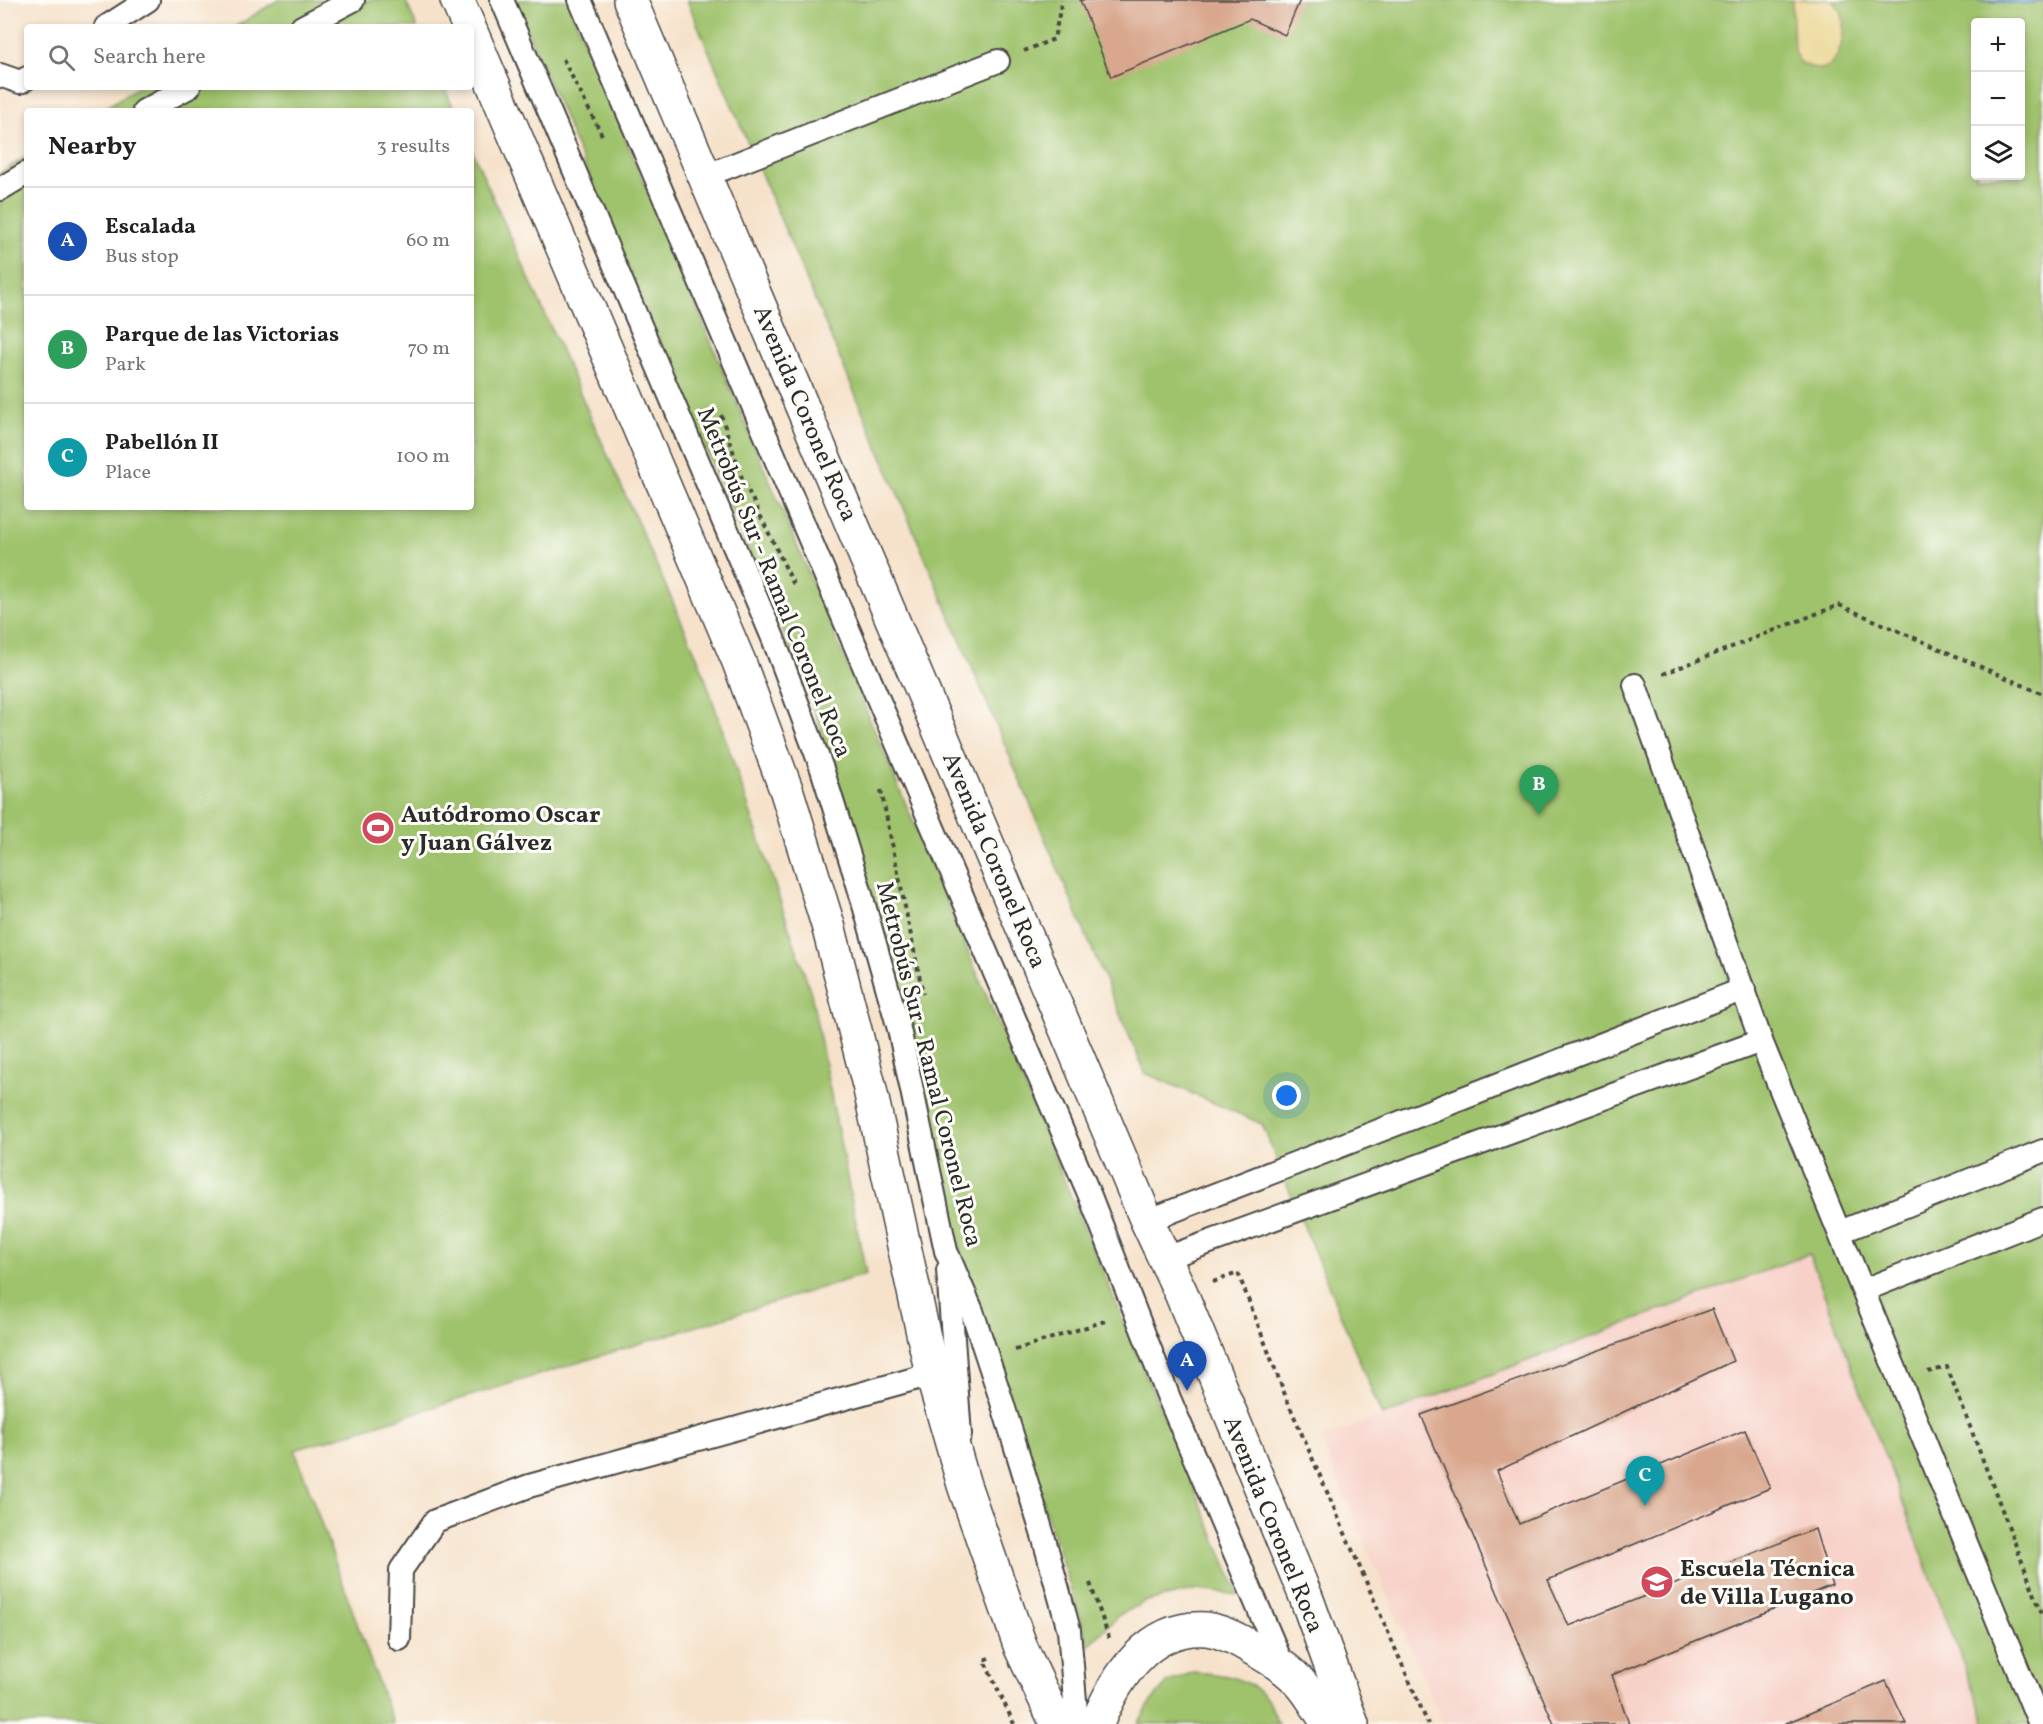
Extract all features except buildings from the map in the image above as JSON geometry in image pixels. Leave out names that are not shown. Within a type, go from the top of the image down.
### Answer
[{"type":"main road","points":[[457,0],[468,24]]},
{"type":"main road","name":"Avenida Coronel Roca","points":[[630,0],[1163,1259],[1181,1293],[1301,1586],[1352,1724]]},
{"type":"main road","points":[[474,39],[739,662],[787,792],[828,925],[869,1085],[932,1374],[964,1485],[1022,1648],[1058,1724]]},
{"type":"main road","points":[[1097,1724],[1122,1675],[1143,1649],[1177,1632],[1206,1629],[1234,1638],[1283,1666],[1303,1686],[1329,1724]]},
{"type":"lane","points":[[111,24],[148,0]]},
{"type":"lane","points":[[308,24],[353,0]]},
{"type":"lane","name":"Metrobús Sur - Ramal Coronel Roca","points":[[502,0],[773,638],[822,769],[858,884],[899,1029],[946,1251],[972,1311],[1044,1539],[1069,1630],[1077,1724]]},
{"type":"lane","name":"Metrobús Sur - Ramal Coronel Roca","points":[[580,0],[1090,1196],[1134,1311],[1283,1666]]},
{"type":"lane","points":[[705,176],[998,60]]},
{"type":"lane","points":[[0,96],[16,79]]},
{"type":"lane","points":[[150,108],[183,90]]},
{"type":"lane","points":[[0,189],[24,175]]},
{"type":"lane","points":[[1635,685],[1761,1041],[2040,1724]]},
{"type":"lane","points":[[1147,1221],[1744,989]]},
{"type":"lane","points":[[1163,1259],[1761,1041]]},
{"type":"lane","points":[[1840,1232],[2043,1151]]},
{"type":"lane","points":[[1864,1290],[2043,1219]]},
{"type":"lane","points":[[946,1251],[964,1485]]},
{"type":"lane","points":[[399,1639],[401,1570],[435,1521],[529,1486],[932,1374]]},
{"type":"path","points":[[998,60],[1054,39],[1062,0]]},
{"type":"path","points":[[1635,685],[1839,604],[2043,694]]},
{"type":"path","points":[[1238,1273],[1287,1400],[1428,1724]]},
{"type":"path","points":[[1009,1352],[1134,1311]]},
{"type":"path","points":[[1901,1380],[1947,1367],[2043,1616]]},
{"type":"shaded area","name":"Escuela Técnica de Villa Lugano","points":[[1809,1254],[1986,1724],[1443,1724],[1320,1439]]},
{"type":"green space","points":[[278,0],[405,0],[416,24],[240,24]]},
{"type":"green space","points":[[514,0],[567,0],[1239,1595],[1198,1590],[1146,1601],[1119,1615],[1089,1645],[955,1233],[857,838],[807,687]]},
{"type":"green space","points":[[687,0],[2043,0],[2043,1724],[2013,1724],[2011,1721],[2005,1724],[1986,1724],[1809,1254],[1382,1416],[1262,1124],[1145,1073]]},
{"type":"green space","points":[[133,90],[445,90],[454,108],[105,108]]},
{"type":"green space","name":"Autódromo Oscar y Juan Gálvez","points":[[474,155],[700,663],[811,993],[866,1274],[295,1450],[393,1724],[0,1724],[0,173],[24,158],[24,510],[474,510]]},
{"type":"green space","points":[[1192,1672],[1223,1675],[1250,1685],[1268,1701],[1278,1724],[1138,1724],[1150,1703],[1167,1683]]},
{"type":"sand","points":[[1792,0],[1832,0],[1841,11],[1843,37],[1841,47],[1832,63],[1825,67],[1817,69],[1808,66],[1800,62],[1794,52]]},
{"type":"water","points":[[1972,0],[2043,0],[2043,2],[2022,4]]},
{"type":"place","name":"Parque de las Victorias","points":[[1539,815]]},
{"type":"place","name":"Autódromo Oscar y Juan Gálvez","points":[[378,828]]},
{"type":"place","name":"Escalada","points":[[1187,1391]]},
{"type":"place","name":"Pabellón II","points":[[1645,1506]]},
{"type":"place","name":"Escuela Técnica de Villa Lugano","points":[[1657,1582]]}]
